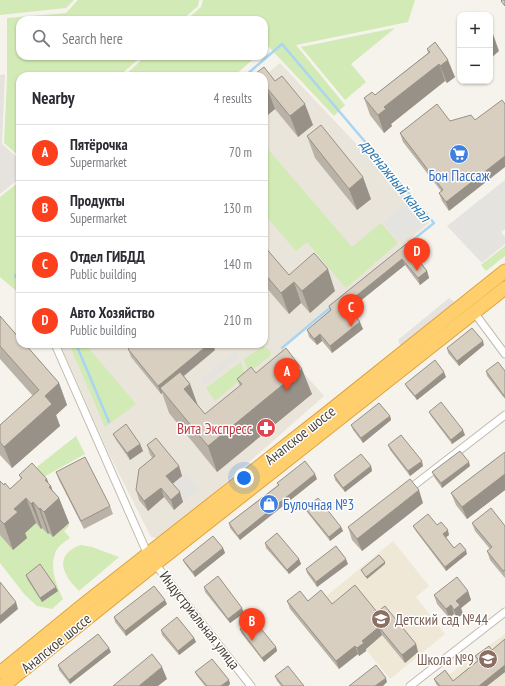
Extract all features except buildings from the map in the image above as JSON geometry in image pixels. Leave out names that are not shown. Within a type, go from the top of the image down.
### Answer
[{"type":"highway","name":"Анапское шоссе","points":[[3,686],[152,560],[505,271]]},
{"type":"highway","name":"Анапское шоссе","points":[[0,672],[82,606],[152,560],[505,288]]},
{"type":"street","points":[[466,302],[505,354]]},
{"type":"street","name":"Индустриальная улица","points":[[57,348],[152,560],[251,686]]},
{"type":"street","points":[[400,496],[505,415]]},
{"type":"street","points":[[410,686],[505,612]]},
{"type":"shaded area","points":[[280,63],[413,204],[429,223],[282,348],[324,396],[162,539],[151,537],[110,456],[62,348],[268,348],[268,73]]},
{"type":"shaded area","points":[[5,74],[2,144],[16,156],[16,181],[0,194],[0,75]]},
{"type":"shaded area","points":[[505,180],[505,229],[501,232],[505,237],[505,244],[482,263],[447,226]]},
{"type":"shaded area","points":[[405,203],[422,224],[400,242],[383,222]]},
{"type":"shaded area","points":[[449,298],[461,306],[403,352],[398,340]]},
{"type":"shaded area","points":[[236,351],[240,356],[204,385],[200,380]]},
{"type":"shaded area","points":[[186,473],[199,489],[184,501],[171,485]]},
{"type":"shaded area","name":"Детский сад №44","points":[[393,541],[429,586],[416,597],[445,634],[390,679],[367,651],[359,656],[317,604]]},
{"type":"shaded area","name":"Школа №9","points":[[505,634],[505,686],[438,686],[436,684]]},
{"type":"green space","points":[[0,0],[74,0],[66,8],[0,15]]},
{"type":"green space","points":[[78,0],[199,0],[198,6],[187,16],[31,16],[66,13]]},
{"type":"green space","points":[[203,0],[415,0],[408,22],[296,45],[345,105],[334,116],[268,46],[268,16],[191,16],[201,7]]},
{"type":"green space","points":[[16,17],[16,60],[137,60],[124,72],[16,72],[16,154],[4,143],[7,80],[7,18]]},
{"type":"green space","points":[[395,28],[351,64],[366,82],[345,100],[301,47]]},
{"type":"green space","points":[[142,60],[252,60],[239,72],[128,72]]},
{"type":"green space","points":[[268,149],[352,247],[381,223],[398,243],[346,288],[307,242],[296,251],[268,219]]},
{"type":"green space","points":[[16,184],[16,291],[0,277],[0,197]]},
{"type":"green space","points":[[505,246],[505,256],[486,271],[481,265]]},
{"type":"green space","points":[[71,348],[88,348],[136,404],[105,427]]},
{"type":"green space","points":[[260,348],[267,348],[271,353],[269,357],[248,373],[244,359]]},
{"type":"green space","points":[[241,362],[245,376],[215,401],[206,388]]},
{"type":"green space","points":[[76,436],[85,454],[40,479],[67,519],[69,526],[64,531],[70,538],[57,549],[53,563],[54,575],[63,599],[52,609],[37,606],[25,595],[0,563],[0,496]]},
{"type":"green space","points":[[81,545],[92,547],[119,557],[79,591],[68,578],[63,565],[65,556],[71,550]]},
{"type":"waterway","name":"дренажный канал","points":[[268,56],[282,44],[434,223],[404,247]]},
{"type":"waterway","name":"дренажный канал","points":[[250,72],[264,60]]},
{"type":"waterway","name":"дренажный канал","points":[[282,348],[331,307]]},
{"type":"waterway","name":"дренажный канал","points":[[78,348],[109,422]]},
{"type":"place","name":"Бон Пассаж","points":[[459,154]]},
{"type":"place","name":"Авто Хозяйство","points":[[417,271]]},
{"type":"place","name":"Отдел ГИБДД","points":[[351,327]]},
{"type":"place","name":"Пятёрочка","points":[[287,391]]},
{"type":"place","name":"Вита Экспресс","points":[[266,428]]},
{"type":"place","name":"Булочная №3","points":[[269,504]]},
{"type":"place","name":"Детский сад №44","points":[[381,619]]},
{"type":"place","name":"Продукты","points":[[252,641]]},
{"type":"place","name":"Школа №9","points":[[488,659]]}]
